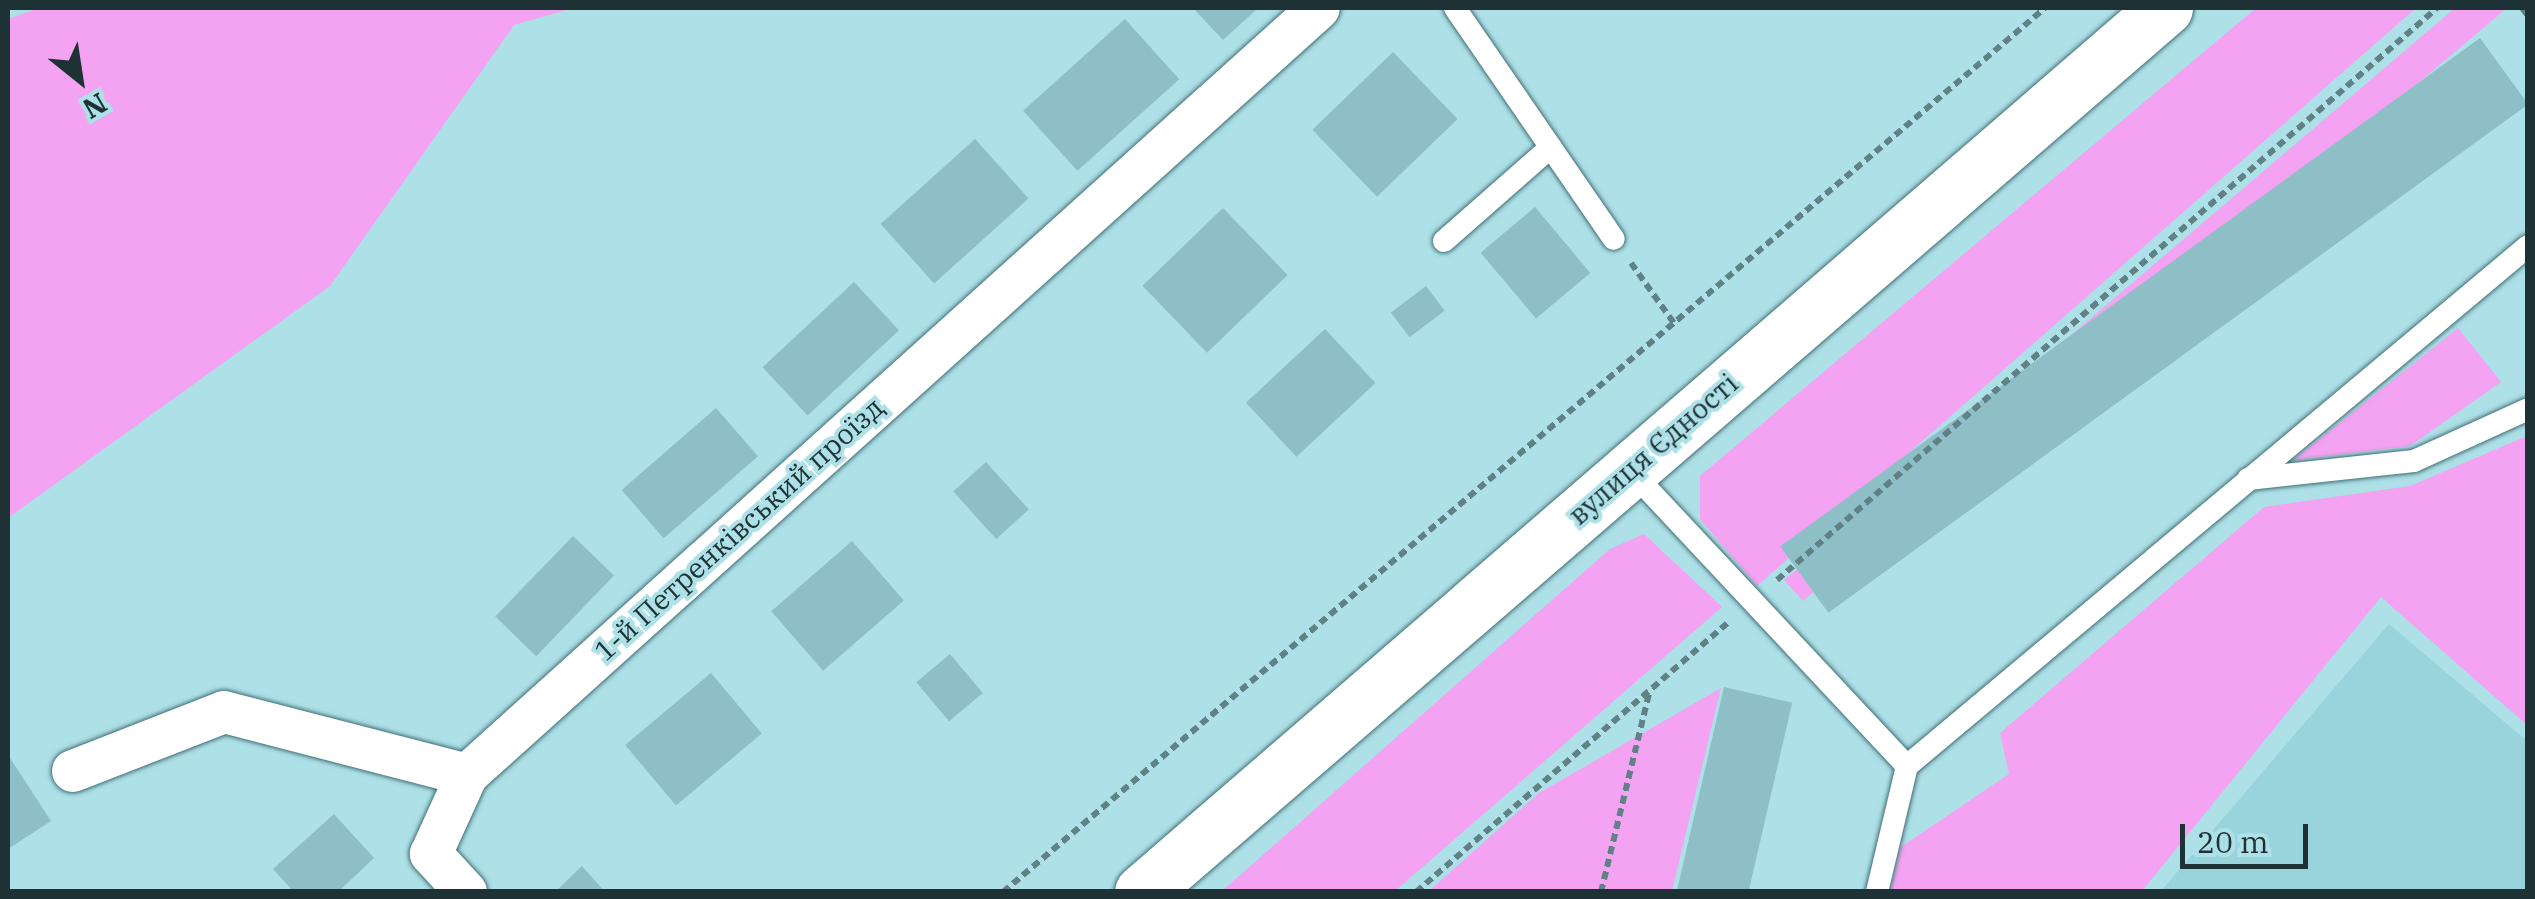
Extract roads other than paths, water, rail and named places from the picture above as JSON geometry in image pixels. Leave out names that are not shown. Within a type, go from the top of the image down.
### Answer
[{"type":"street","name":"1-й Петренківський проїзд","points":[[467,775],[1319,8]]},
{"type":"street","name":"вулиця Єдності","points":[[1142,892],[2164,8]]},
{"type":"street","points":[[73,771],[224,712],[467,775],[431,854],[466,892]]},
{"type":"lane","points":[[1456,8],[1614,239]]},
{"type":"lane","points":[[1444,241],[1551,147]]},
{"type":"lane","points":[[1876,892],[1908,766],[2528,246]]},
{"type":"lane","points":[[2248,479],[2414,461],[2528,409]]},
{"type":"lane","points":[[1628,469],[1748,605],[1908,766]]}]
